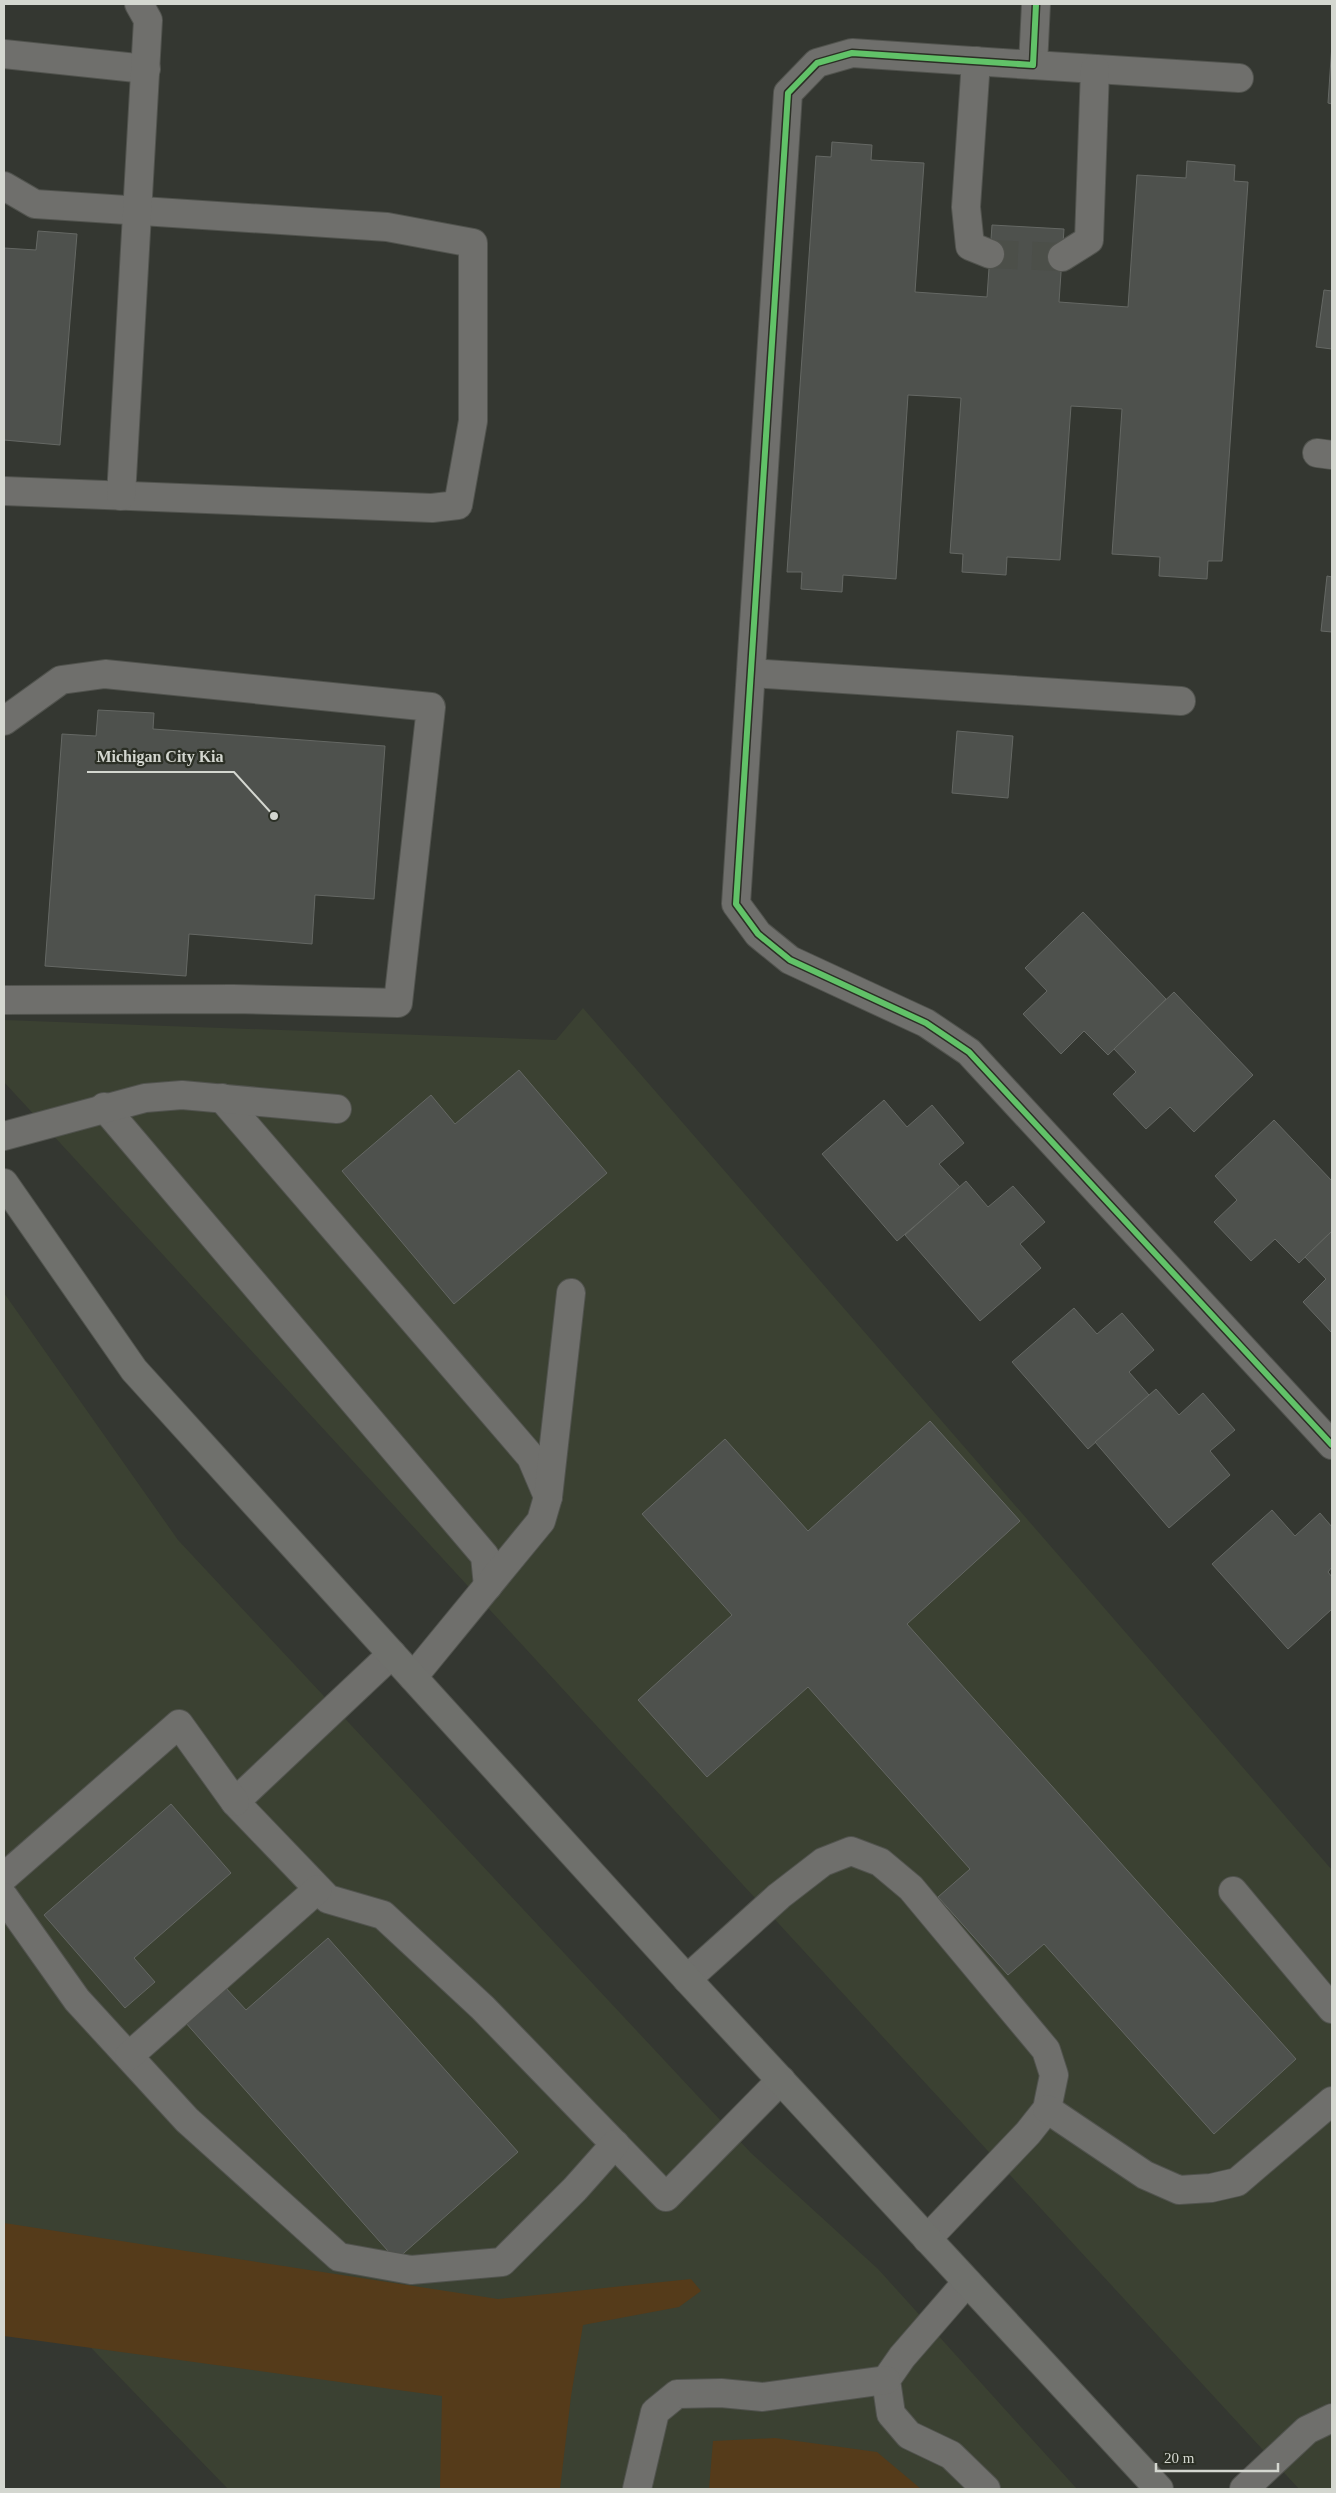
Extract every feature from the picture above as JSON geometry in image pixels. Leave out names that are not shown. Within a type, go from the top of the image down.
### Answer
[{"type":"main road","points":[[4,1183],[134,1370],[687,1978],[1159,2489]]},
{"type":"street","points":[[121,496],[148,20],[139,4]]},
{"type":"street","points":[[1033,65],[1036,4]]},
{"type":"street","points":[[1240,78],[852,53],[817,63],[788,93],[736,904],[758,934],[790,960],[926,1023],[969,1052],[1332,1445]]},
{"type":"street","points":[[4,54],[146,69]]},
{"type":"street","points":[[976,61],[966,207],[970,246],[990,254]]},
{"type":"street","points":[[1062,257],[1089,240],[1095,69]]},
{"type":"street","points":[[4,186],[36,204],[387,228],[473,243],[473,421],[458,506],[432,508],[4,491]]},
{"type":"street","points":[[751,672],[1181,700]]},
{"type":"street","points":[[4,721],[61,680],[106,674],[431,707],[398,1003],[232,999],[4,1000]]},
{"type":"street","points":[[4,1136],[104,1107],[145,1098],[182,1095],[337,1109]]},
{"type":"street","points":[[222,1098],[532,1457],[548,1497]]},
{"type":"street","points":[[104,1107],[485,1556],[488,1586]]},
{"type":"street","points":[[413,1677],[541,1521],[548,1497],[571,1294]]},
{"type":"street","points":[[235,1802],[392,1654]]},
{"type":"street","points":[[4,1876],[179,1724],[235,1802],[328,1899],[383,1915],[483,2008],[666,2197],[781,2080]]},
{"type":"street","points":[[687,1978],[779,1896],[823,1862],[851,1851],[880,1862],[911,1888],[1046,2050],[1054,2075],[1047,2109],[1028,2133],[927,2239]]},
{"type":"street","points":[[129,2056],[318,1889]]},
{"type":"street","points":[[1233,1890],[1332,2009]]},
{"type":"street","points":[[4,1897],[77,2000],[187,2120],[339,2257],[411,2270],[502,2262],[575,2189],[615,2144]]},
{"type":"street","points":[[1047,2109],[1144,2175],[1179,2190],[1211,2188],[1237,2182],[1332,2101]]},
{"type":"street","points":[[968,2282],[902,2357],[886,2380],[891,2414],[908,2435],[951,2455],[986,2489]]},
{"type":"street","points":[[637,2489],[655,2412],[677,2394],[721,2393],[763,2397],[886,2380]]},
{"type":"street","points":[[1244,2489],[1307,2430],[1332,2418]]},
{"type":"shaded area","points":[[583,1008],[1332,1870],[1332,2489],[1299,2489],[4,1082],[4,1020],[556,1040]]},
{"type":"shaded area","points":[[4,1293],[178,1540],[751,2153],[878,2269],[1077,2489],[228,2489],[67,2323],[4,2310]]},
{"type":"shaded area","points":[[4,2223],[498,2299],[691,2279],[701,2291],[679,2307],[583,2325],[571,2396],[560,2489],[440,2489],[442,2396],[4,2336]]},
{"type":"shaded area","points":[[775,2438],[877,2452],[921,2489],[709,2489],[713,2441]]},
{"type":"building","points":[[1332,44],[1332,104],[1328,103]]},
{"type":"building","points":[[832,142],[872,145],[871,160],[924,163],[915,292],[987,297],[992,225],[1064,229],[1059,302],[1128,307],[1137,175],[1186,178],[1187,161],[1235,165],[1234,181],[1248,182],[1222,561],[1208,561],[1207,579],[1159,576],[1160,557],[1112,554],[1122,409],[1071,406],[1060,560],[1007,557],[1006,575],[962,572],[963,554],[950,553],[961,398],[908,395],[896,579],[843,575],[842,592],[801,589],[802,572],[787,572],[816,156],[831,157]]},
{"type":"building","points":[[38,231],[77,234],[60,445],[4,440],[4,248],[36,250]]},
{"type":"building","points":[[1324,290],[1332,291],[1332,349],[1316,347]]},
{"type":"building","points":[[1327,576],[1332,577],[1332,632],[1321,631]]},
{"type":"building","points":[[98,710],[154,713],[153,729],[385,746],[374,899],[315,895],[312,944],[189,934],[186,976],[45,966],[62,734],[96,736]]},
{"type":"building","points":[[957,731],[1013,736],[1008,798],[952,793]]},
{"type":"building","points":[[1083,912],[1166,999],[1108,1055],[1084,1031],[1061,1054],[1023,1014],[1047,991],[1025,968]]},
{"type":"building","points":[[1174,992],[1253,1075],[1194,1132],[1170,1107],[1146,1129],[1113,1094],[1136,1072],[1114,1049]]},
{"type":"building","points":[[519,1070],[607,1173],[454,1304],[342,1171],[431,1095],[455,1124]]},
{"type":"building","points":[[884,1100],[907,1127],[932,1105],[964,1143],[939,1164],[960,1187],[897,1241],[822,1154]]},
{"type":"building","points":[[1274,1120],[1332,1181],[1332,1231],[1299,1263],[1275,1239],[1251,1261],[1214,1222],[1237,1200],[1215,1176]]},
{"type":"building","points":[[966,1181],[988,1207],[1013,1186],[1045,1222],[1020,1244],[1041,1268],[980,1321],[905,1235]]},
{"type":"building","points":[[1332,1231],[1332,1333],[1303,1302],[1326,1279],[1305,1257]]},
{"type":"building","points":[[1074,1308],[1097,1334],[1122,1313],[1154,1350],[1129,1372],[1149,1395],[1088,1449],[1012,1362]]},
{"type":"building","points":[[1156,1389],[1179,1415],[1203,1393],[1235,1430],[1210,1451],[1230,1475],[1169,1528],[1095,1442]]},
{"type":"building","points":[[930,1421],[1020,1521],[907,1624],[1296,2059],[1214,2134],[1044,1944],[1008,1975],[938,1897],[970,1869],[808,1687],[707,1777],[638,1700],[732,1615],[642,1514],[725,1439],[808,1531]]},
{"type":"building","points":[[1272,1510],[1295,1536],[1320,1513],[1332,1527],[1332,1567],[1328,1572],[1332,1577],[1332,1609],[1288,1649],[1212,1564]]},
{"type":"building","points":[[171,1804],[231,1873],[134,1958],[155,1982],[125,2008],[44,1915]]},
{"type":"building","points":[[328,1938],[518,2152],[396,2260],[185,2022],[225,1987],[246,2010]]},
{"type":"tunnel","points":[[990,254],[1062,257]]},
{"type":"cycle path","points":[[1036,4],[1033,65],[852,53],[817,63],[788,93],[736,904],[758,934],[790,960],[926,1023],[969,1052],[1332,1445]]},
{"type":"place","name":"Michigan City Kia","points":[[274,816]]}]
